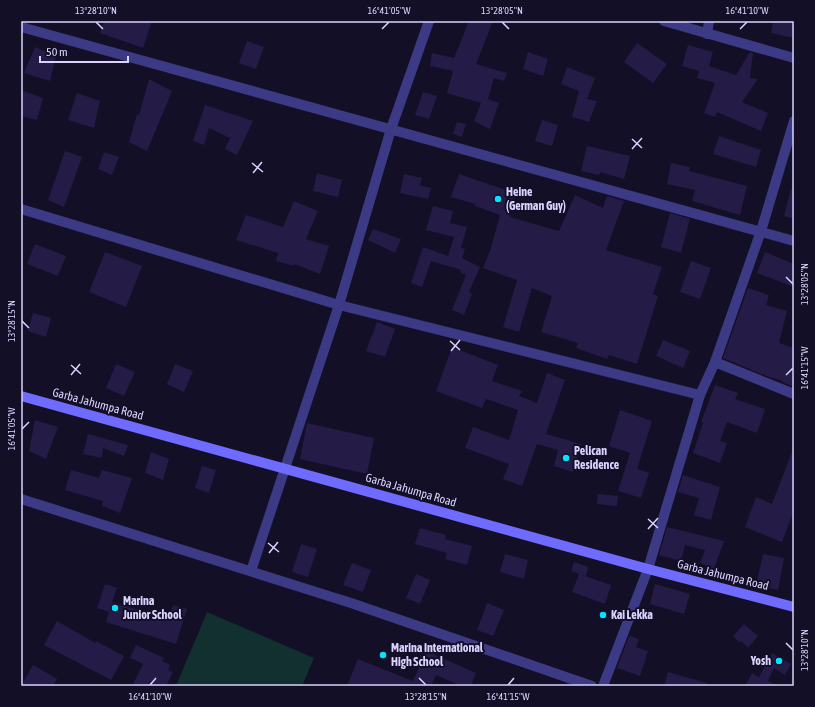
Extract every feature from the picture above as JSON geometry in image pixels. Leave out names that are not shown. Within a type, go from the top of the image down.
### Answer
[{"type":"street","points":[[251,571],[339,305],[391,129],[428,21]]},
{"type":"street","points":[[664,21],[794,58]]},
{"type":"street","points":[[707,34],[709,21]]},
{"type":"street","points":[[22,27],[794,241]]},
{"type":"street","points":[[603,686],[648,569],[700,395],[715,362],[761,231],[794,121]]},
{"type":"street","points":[[21,209],[339,305],[700,395]]},
{"type":"street","points":[[715,362],[794,394]]},
{"type":"street","name":"Garba Jahumpa Road","points":[[21,396],[648,569],[794,607]]},
{"type":"street","points":[[21,500],[351,603],[592,686]]},
{"type":"green space","points":[[207,612],[314,658],[302,686],[176,686]]},
{"type":"building","points":[[104,21],[152,21],[143,48],[100,33]]},
{"type":"building","points":[[469,21],[493,21],[476,64],[507,73],[504,81],[494,78],[488,99],[499,103],[490,129],[474,121],[481,103],[447,93],[453,71],[430,66],[432,53],[454,58]]},
{"type":"building","points":[[773,21],[794,21],[794,38],[771,33]]},
{"type":"building","points":[[247,41],[264,47],[256,69],[239,63]]},
{"type":"building","points":[[637,43],[667,64],[653,83],[624,62]]},
{"type":"building","points":[[688,45],[713,52],[709,66],[736,75],[750,52],[753,53],[750,78],[758,79],[742,102],[768,113],[761,131],[717,112],[715,117],[704,113],[715,83],[697,78],[699,71],[682,66]]},
{"type":"building","points":[[35,47],[56,56],[50,81],[24,73]]},
{"type":"building","points":[[528,52],[548,59],[543,76],[523,69]]},
{"type":"building","points":[[567,67],[595,78],[587,99],[597,101],[589,122],[572,117],[579,91],[561,84]]},
{"type":"building","points":[[149,79],[172,91],[147,151],[129,142],[137,114],[139,115]]},
{"type":"building","points":[[21,90],[43,98],[37,120],[21,116]]},
{"type":"building","points":[[423,92],[437,96],[429,119],[415,115]]},
{"type":"building","points":[[77,93],[100,101],[94,128],[68,120]]},
{"type":"building","points":[[205,105],[253,121],[237,155],[225,149],[230,138],[209,128],[204,145],[193,141]]},
{"type":"building","points":[[542,120],[558,125],[552,146],[535,141]]},
{"type":"building","points":[[457,122],[466,124],[462,137],[453,134]]},
{"type":"building","points":[[719,136],[761,150],[756,167],[713,154]]},
{"type":"building","points":[[587,146],[630,156],[624,179],[600,172],[599,175],[581,171]]},
{"type":"building","points":[[65,151],[82,157],[64,207],[48,200]]},
{"type":"building","points":[[104,152],[119,157],[112,175],[98,169]]},
{"type":"building","points":[[671,163],[690,167],[689,171],[747,186],[740,215],[692,201],[695,190],[667,184]]},
{"type":"building","points":[[317,173],[342,180],[338,197],[313,191]]},
{"type":"building","points":[[404,174],[422,178],[420,185],[431,188],[428,199],[400,193]]},
{"type":"building","points":[[459,174],[506,190],[505,193],[515,196],[510,217],[559,231],[575,195],[603,208],[607,196],[624,201],[606,250],[662,267],[653,294],[658,296],[637,364],[609,355],[607,359],[576,348],[578,343],[541,332],[552,296],[532,288],[519,332],[503,327],[517,280],[483,268],[490,251],[500,215],[475,206],[475,204],[451,197]]},
{"type":"building","points":[[791,189],[794,189],[794,219],[784,216]]},
{"type":"building","points":[[294,201],[318,211],[306,239],[329,246],[320,274],[294,264],[294,266],[276,261],[278,253],[236,240],[246,215],[283,227]]},
{"type":"building","points":[[433,206],[453,211],[450,223],[467,227],[461,248],[465,249],[462,258],[480,267],[469,292],[472,294],[464,315],[452,310],[466,275],[460,272],[461,270],[431,261],[422,287],[411,283],[423,247],[448,256],[454,237],[426,230]]},
{"type":"building","points":[[670,213],[690,219],[681,253],[661,247]]},
{"type":"building","points":[[373,229],[401,239],[395,253],[368,240]]},
{"type":"building","points":[[35,244],[66,256],[58,276],[27,264]]},
{"type":"building","points":[[105,252],[142,266],[126,307],[89,292]]},
{"type":"building","points":[[765,252],[794,264],[794,287],[757,273]]},
{"type":"building","points":[[691,261],[711,268],[700,299],[680,292]]},
{"type":"building","points":[[748,288],[769,295],[766,305],[787,311],[779,343],[794,348],[794,387],[782,382],[783,381],[769,377],[723,358]]},
{"type":"building","points":[[33,313],[51,318],[46,337],[28,331]]},
{"type":"building","points":[[377,322],[395,329],[385,357],[366,351]]},
{"type":"building","points":[[663,340],[690,351],[683,368],[656,356]]},
{"type":"building","points":[[452,347],[498,365],[492,381],[522,391],[519,396],[537,403],[547,373],[565,380],[546,434],[581,444],[573,472],[554,466],[558,450],[537,444],[522,486],[503,479],[509,464],[465,448],[473,427],[509,440],[518,410],[486,399],[482,408],[436,391]]},
{"type":"building","points":[[116,364],[135,372],[124,396],[106,388]]},
{"type":"building","points":[[175,364],[193,371],[184,392],[167,384]]},
{"type":"building","points":[[715,385],[738,393],[735,399],[765,409],[757,433],[727,422],[720,441],[727,443],[720,463],[693,453],[703,423],[701,422]]},
{"type":"building","points":[[620,410],[652,421],[637,469],[649,473],[641,498],[618,491],[630,453],[609,446]]},
{"type":"building","points":[[35,420],[58,427],[46,459],[29,451]]},
{"type":"building","points":[[307,423],[374,438],[367,474],[300,459]]},
{"type":"building","points":[[88,434],[128,445],[124,456],[103,448],[102,458],[83,454]]},
{"type":"building","points":[[793,449],[794,510],[782,542],[745,527],[756,497],[772,504]]},
{"type":"building","points":[[151,452],[169,459],[163,480],[145,473]]},
{"type":"building","points":[[202,466],[216,470],[209,493],[195,488]]},
{"type":"building","points":[[71,470],[99,478],[102,470],[132,478],[120,513],[102,506],[103,501],[65,490]]},
{"type":"building","points":[[683,475],[720,487],[711,520],[694,515],[699,498],[678,492]]},
{"type":"building","points":[[598,494],[618,496],[617,506],[597,504]]},
{"type":"building","points":[[667,527],[724,541],[714,569],[700,563],[705,550],[685,545],[681,561],[659,555]]},
{"type":"building","points":[[420,528],[446,535],[445,539],[472,546],[467,565],[445,559],[447,553],[415,544]]},
{"type":"building","points":[[301,544],[317,549],[308,577],[292,572]]},
{"type":"building","points":[[505,554],[528,560],[524,579],[500,572]]},
{"type":"building","points":[[763,554],[784,558],[778,590],[756,585]]},
{"type":"building","points":[[574,562],[588,567],[586,576],[582,575],[611,585],[605,604],[572,592],[579,574],[571,571]]},
{"type":"building","points":[[352,563],[371,570],[363,592],[343,585]]},
{"type":"building","points":[[416,574],[430,580],[420,604],[406,598]]},
{"type":"building","points":[[105,584],[117,588],[112,602],[169,619],[173,605],[187,609],[176,644],[106,622],[109,612],[97,608]]},
{"type":"building","points":[[655,584],[690,594],[684,614],[650,604]]},
{"type":"building","points":[[487,603],[504,610],[493,636],[477,630]]},
{"type":"building","points":[[57,621],[95,643],[96,641],[124,656],[111,680],[44,645]]},
{"type":"building","points":[[744,624],[758,636],[748,648],[733,636]]},
{"type":"building","points":[[629,636],[639,639],[636,647],[648,651],[640,676],[617,668]]},
{"type":"building","points":[[136,645],[164,658],[162,661],[170,665],[168,670],[173,672],[166,686],[132,686],[143,664],[130,658]]},
{"type":"building","points":[[426,651],[476,673],[471,686],[461,686],[436,675],[431,686],[347,686],[358,659],[413,681]]},
{"type":"building","points":[[772,653],[791,664],[785,675],[774,668],[768,681],[777,686],[745,686],[752,673],[759,677]]},
{"type":"building","points":[[33,665],[57,679],[53,686],[21,686]]},
{"type":"building","points":[[668,672],[707,683],[706,686],[664,686]]},
{"type":"place","name":"Heine (German Guy)","points":[[498,199]]},
{"type":"place","name":"Pelican Residence","points":[[566,458]]},
{"type":"place","name":"Marina Junior School","points":[[115,608]]},
{"type":"place","name":"Kai Lekka","points":[[603,615]]},
{"type":"place","name":"Marina International High School","points":[[383,655]]},
{"type":"place","name":"Yosh","points":[[779,661]]}]
